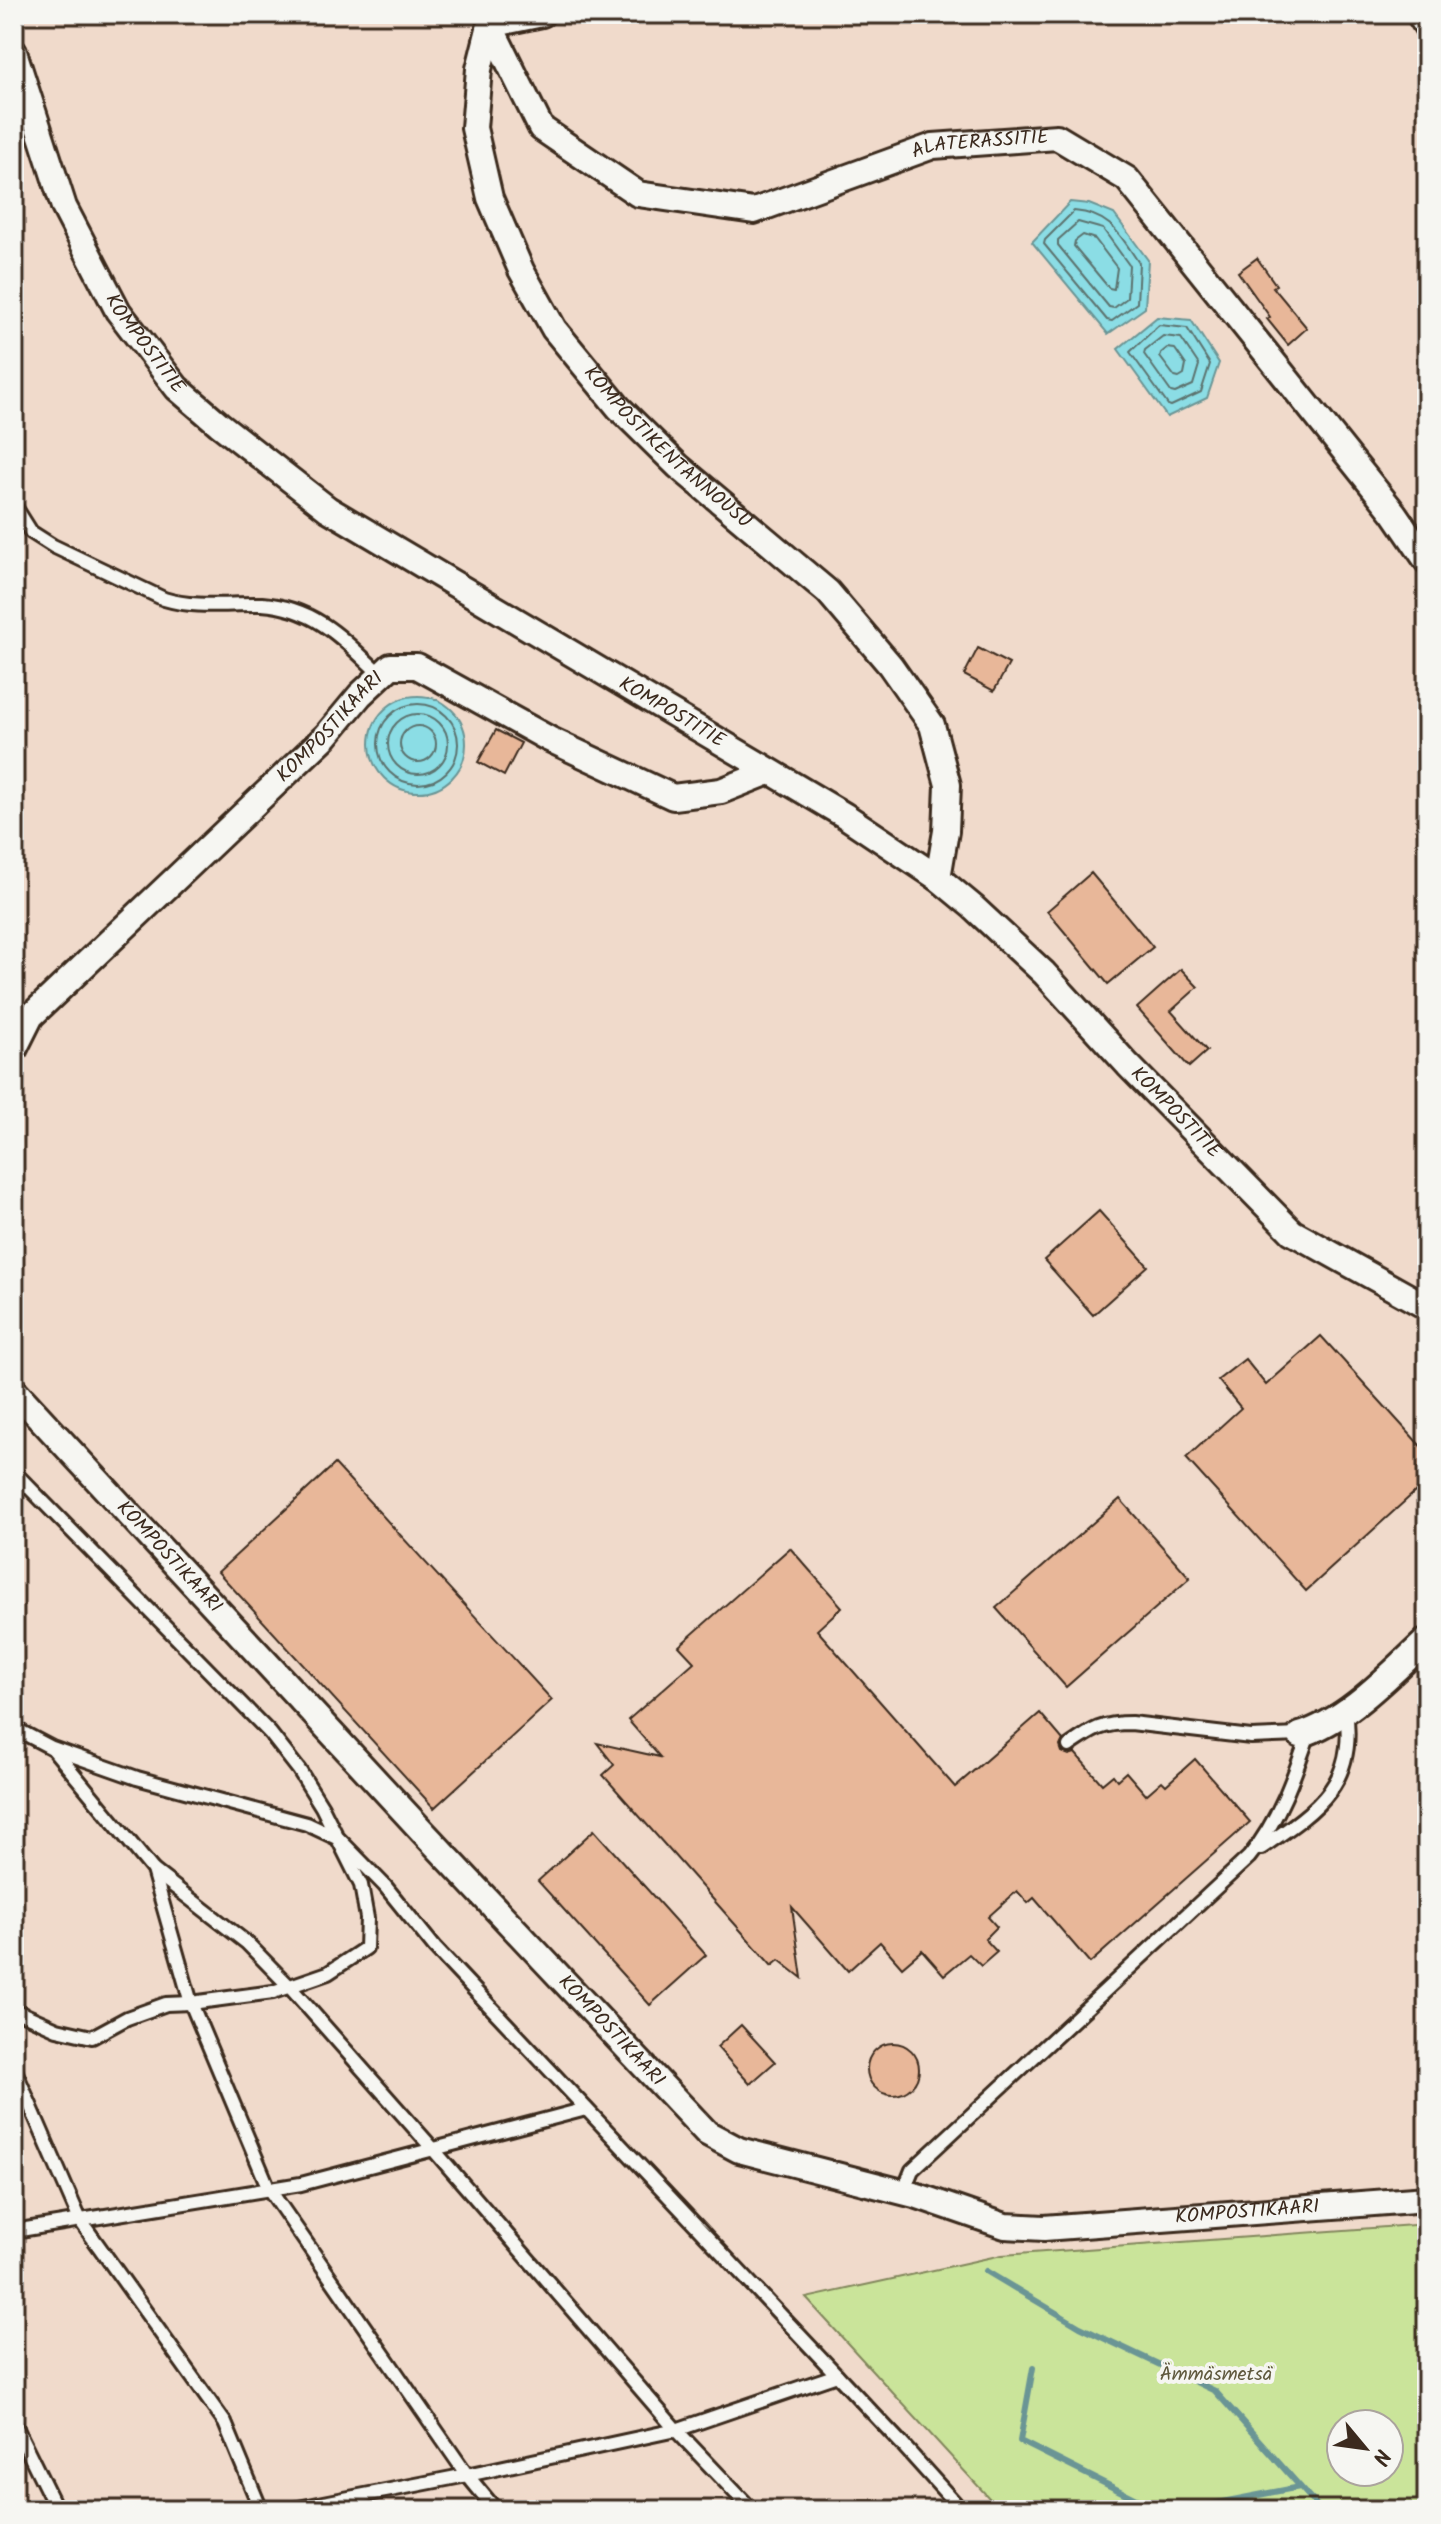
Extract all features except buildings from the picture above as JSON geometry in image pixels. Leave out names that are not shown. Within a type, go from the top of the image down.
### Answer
[{"type":"street","points":[[490,19],[542,14]]},
{"type":"street","points":[[1419,14],[1427,27]]},
{"type":"street","name":"ALATERASSITIE","points":[[490,19],[541,128],[638,194],[754,211],[933,146],[1057,137],[1127,179],[1394,513],[1427,561]]},
{"type":"street","name":"KOMPOSTIKENTÄNNOUSU","points":[[490,19],[479,69],[474,128],[490,198],[521,270],[554,329],[619,408],[678,466],[828,592],[890,665],[932,725],[948,785],[946,831],[938,878]]},
{"type":"street","name":"KOMPOSTITIE","points":[[14,52],[64,207],[118,311],[177,388],[328,509],[844,815],[938,878],[1044,973],[1128,1065],[1292,1232],[1427,1307]]},
{"type":"street","name":"KOMPOSTIKAARI","points":[[14,1050],[31,1016],[326,736],[360,695],[391,666],[417,666],[549,739],[673,797],[721,791],[769,772]]},
{"type":"street","name":"KOMPOSTIKAARI","points":[[14,1390],[434,1844],[707,2133],[739,2150],[903,2192],[1005,2226],[1044,2228],[1427,2199]]},
{"type":"street","points":[[1304,1734],[1346,1712],[1427,1640]]},
{"type":"lane","points":[[14,505],[31,532],[53,546],[164,599],[183,604],[264,604],[314,617],[334,631],[381,675]]},
{"type":"lane","points":[[14,1472],[270,1733],[299,1770],[339,1839],[361,1885],[367,1918],[366,1948],[328,1973],[273,1992],[166,2004],[127,2018],[92,2037],[57,2029],[14,2010]]},
{"type":"lane","points":[[903,2192],[912,2170],[1249,1857],[1314,1811],[1328,1796],[1338,1778],[1346,1752],[1346,1712]]},
{"type":"lane","points":[[1069,1746],[1099,1726],[1112,1723],[1251,1737],[1304,1734],[1282,1804],[1265,1837],[1249,1857]]},
{"type":"lane","points":[[14,1728],[52,1748],[137,1778],[307,1824],[339,1839],[385,1886],[435,1948],[837,2375],[955,2503],[958,2510]]},
{"type":"lane","points":[[52,1748],[153,1870],[247,1943],[289,1986],[676,2430],[752,2510]]},
{"type":"lane","points":[[153,1870],[191,2003],[269,2189],[467,2475],[496,2510]]},
{"type":"lane","points":[[14,2068],[80,2220],[225,2423],[261,2510]]},
{"type":"lane","points":[[14,2231],[301,2184],[586,2109]]},
{"type":"lane","points":[[288,2510],[676,2430],[837,2375]]},
{"type":"lane","points":[[14,2423],[57,2510]]},
{"type":"shaded area","points":[[14,14],[1427,14],[1427,2510],[14,2510]]},
{"type":"green space","name":"Ämmäsmetsä","points":[[1427,2224],[1427,2510],[1000,2510],[806,2298],[1002,2255]]},
{"type":"water","points":[[1070,202],[1089,204],[1114,214],[1148,260],[1145,308],[1108,334],[1032,242]]},
{"type":"water","points":[[1157,317],[1191,320],[1219,363],[1207,398],[1167,417],[1118,349]]},
{"type":"water","points":[[418,696],[436,700],[452,710],[462,726],[466,744],[462,762],[452,778],[436,788],[418,792],[400,788],[384,778],[374,762],[370,744],[374,726],[384,710],[400,700]]},
{"type":"waterway","points":[[986,2271],[1080,2327],[1215,2391],[1321,2510]]},
{"type":"waterway","points":[[1033,2368],[1020,2441],[1158,2510]]},
{"type":"waterway","points":[[1181,2510],[1300,2487]]}]
